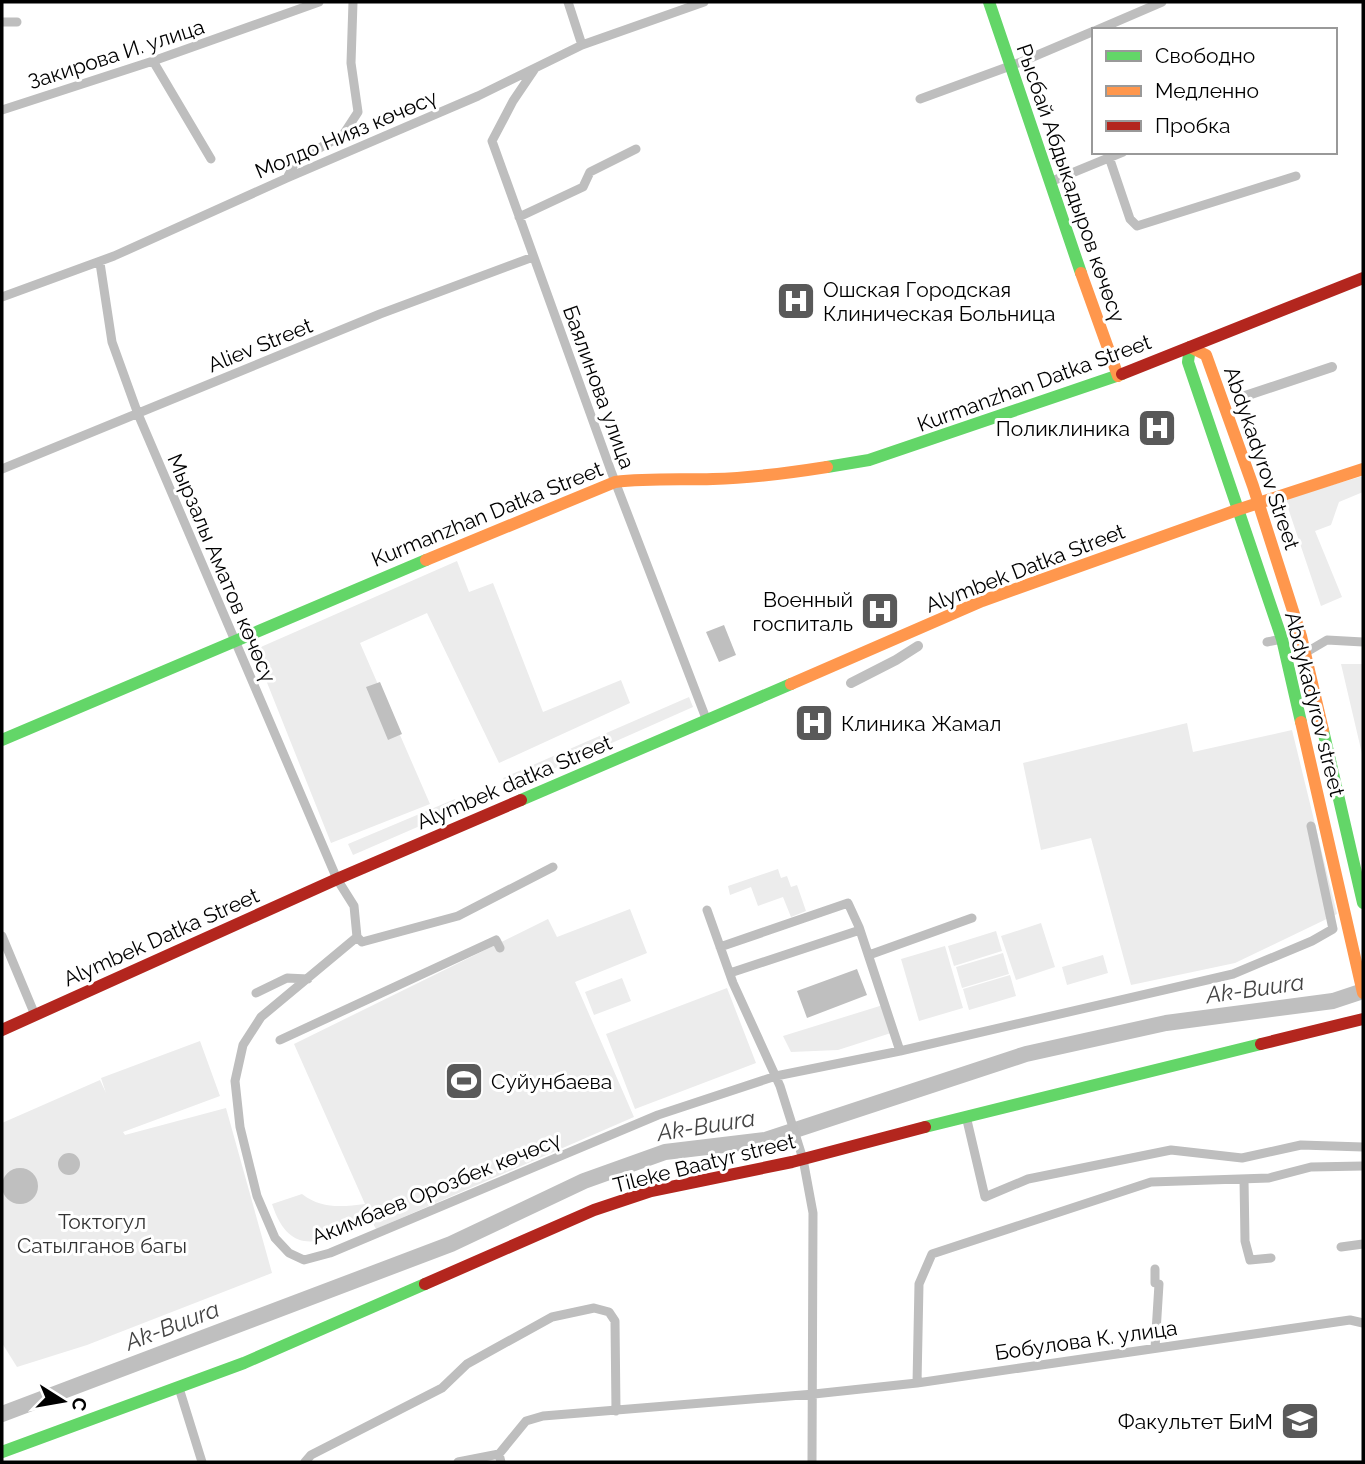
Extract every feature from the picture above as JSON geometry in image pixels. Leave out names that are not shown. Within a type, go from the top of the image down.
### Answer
[{"type":"main road","name":"Рысбай Абдыкадыров көчөсү","points":[[989,2],[1118,376]]},
{"type":"main road","name":"Kurmanzhan Datka Street","points":[[2,740],[615,482],[643,478],[715,479],[780,474],[869,460],[1118,376],[1363,278]]},
{"type":"main road","name":"Abdykadyrov Street","points":[[1237,510],[1188,362],[1189,346],[1206,355],[1258,503],[1310,676]]},
{"type":"main road","name":"Alymbek Datka Street","points":[[708,721],[982,601],[1237,510],[1363,469]]},
{"type":"main road","name":"Abdykadyrov street","points":[[1237,510],[1282,639],[1293,679],[1363,993]]},
{"type":"main road","name":"Abdykadyrov street","points":[[1310,676],[1363,903]]},
{"type":"main road","name":"Alymbek datka Street","points":[[337,879],[708,721]]},
{"type":"main road","name":"Alymbek Datka Street","points":[[2,1030],[337,879]]},
{"type":"main road","name":"Tileke Baatyr street","points":[[2,1452],[244,1363],[594,1210],[651,1191],[803,1159],[966,1116],[1363,1019]]},
{"type":"street","name":"Закирова И. улица","points":[[2,110],[153,61],[319,2]]},
{"type":"street","points":[[287,178],[296,161],[343,135],[358,112],[351,63],[353,2]]},
{"type":"street","points":[[568,2],[582,45]]},
{"type":"street","name":"Молдо Нияз көчөсү","points":[[2,297],[100,262],[478,96],[582,45],[704,2]]},
{"type":"street","points":[[1100,28],[1162,2]]},
{"type":"street","points":[[2,22],[17,22]]},
{"type":"street","points":[[920,99],[1010,66],[1092,31]]},
{"type":"street","points":[[153,61],[211,159]]},
{"type":"street","name":"Баялинова улица","points":[[535,68],[513,101],[492,141],[615,482],[708,721]]},
{"type":"street","points":[[519,216],[583,187],[590,173],[636,149]]},
{"type":"street","points":[[1049,182],[1117,154]]},
{"type":"street","points":[[1109,157],[1130,219],[1137,226],[1296,176]]},
{"type":"street","name":"Aliev Street","points":[[2,469],[380,314],[533,257]]},
{"type":"street","name":"Мырзалы Аматов көчөсү","points":[[100,262],[112,342],[138,414],[337,879]]},
{"type":"street","points":[[1267,642],[1282,639]]},
{"type":"street","points":[[1305,653],[1328,640],[1363,642]]},
{"type":"street","points":[[776,1076],[900,1051],[1233,974],[1312,941],[1333,929],[1311,826]]},
{"type":"street","points":[[337,879],[354,906],[357,937],[362,942],[458,916],[553,867]]},
{"type":"street","points":[[720,947],[848,903],[869,955],[900,1051]]},
{"type":"street","points":[[707,910],[730,974],[776,1076],[803,1159],[813,1213],[812,1462]]},
{"type":"street","points":[[869,955],[972,918]]},
{"type":"street","points":[[730,974],[860,930]]},
{"type":"street","points":[[2,937],[35,1015]]},
{"type":"street","name":"Акимбаев Орозбек көчөсү","points":[[357,937],[261,1017],[243,1045],[235,1081],[240,1127],[257,1196],[275,1238],[289,1253],[304,1260],[330,1253],[658,1115],[776,1076]]},
{"type":"street","points":[[281,1040],[496,940],[500,948]]},
{"type":"street","points":[[256,993],[287,978],[308,979]]},
{"type":"street","points":[[966,1116],[985,1197],[1028,1179],[1171,1150],[1242,1158],[1301,1145],[1363,1147]]},
{"type":"street","points":[[917,1383],[919,1284],[932,1254],[1151,1182],[1269,1178],[1311,1167],[1363,1167]]},
{"type":"street","points":[[1244,1179],[1245,1241],[1250,1260],[1271,1258]]},
{"type":"street","points":[[1341,1247],[1363,1244]]},
{"type":"street","points":[[1155,1269],[1155,1283],[1159,1284],[1155,1348]]},
{"type":"street","points":[[305,1462],[311,1455],[442,1388],[467,1364],[552,1317],[594,1308],[609,1312],[615,1321],[616,1411]]},
{"type":"street","name":"Бобулова К. улица","points":[[500,1458],[523,1424],[531,1419],[917,1383],[1350,1320],[1363,1323]]},
{"type":"street","points":[[179,1388],[202,1462]]},
{"type":"street","points":[[458,1462],[500,1458]]},
{"type":"green space","points":[[1363,476],[1363,492],[1339,502],[1331,525],[1315,531],[1342,597],[1321,606],[1285,499]]},
{"type":"green space","points":[[457,561],[469,592],[493,583],[543,712],[621,680],[630,703],[499,763],[427,613],[360,643],[430,804],[331,843],[254,650]]},
{"type":"green space","points":[[1341,664],[1363,664],[1363,758]]},
{"type":"green space","points":[[689,697],[693,707],[508,789],[503,778]]},
{"type":"green space","points":[[1187,723],[1193,752],[1292,730],[1337,914],[1235,963],[1131,985],[1091,838],[1041,850],[1023,763]]},
{"type":"green space","points":[[455,799],[459,809],[353,855],[348,844]]},
{"type":"green space","points":[[778,869],[781,878],[787,876],[791,887],[797,885],[806,911],[791,917],[783,897],[758,906],[751,887],[730,895],[728,886]]},
{"type":"green space","name":"Суйунбаева","points":[[630,909],[647,953],[575,982],[634,1117],[376,1229],[371,1220],[314,1241],[301,1240],[290,1235],[280,1223],[272,1204],[302,1194],[324,1205],[365,1204],[294,1044],[548,919],[557,937]]},
{"type":"green space","points":[[1041,923],[1055,967],[1016,980],[1001,936]]},
{"type":"green space","points":[[996,931],[1002,951],[954,966],[948,946]]},
{"type":"green space","points":[[945,946],[963,1008],[919,1021],[901,959]]},
{"type":"green space","points":[[1003,953],[1009,974],[962,988],[956,967]]},
{"type":"green space","points":[[1103,955],[1108,973],[1067,985],[1062,967]]},
{"type":"green space","points":[[1010,975],[1016,996],[969,1010],[963,989]]},
{"type":"green space","points":[[622,978],[631,1001],[594,1015],[585,992]]},
{"type":"green space","points":[[727,988],[756,1063],[635,1109],[606,1034]]},
{"type":"green space","points":[[883,1005],[891,1033],[838,1050],[791,1052],[783,1036]]},
{"type":"green space","name":"Токтогул Сатылганов багы","points":[[200,1041],[220,1096],[123,1132],[125,1135],[226,1108],[272,1273],[87,1345],[17,1367],[2,1343],[2,1123],[100,1080],[106,1093],[101,1078]]},
{"type":"shaded area","points":[[724,625],[736,655],[719,662],[706,632]]},
{"type":"shaded area","points":[[380,682],[402,734],[388,740],[366,687]]},
{"type":"shaded area","points":[[857,969],[867,995],[807,1018],[797,991]]},
{"type":"shaded area","points":[[69,1153],[77,1156],[80,1164],[77,1172],[69,1175],[61,1172],[58,1164],[61,1156]]},
{"type":"shaded area","points":[[20,1168],[33,1173],[38,1186],[33,1199],[20,1204],[7,1199],[2,1186],[7,1173]]},
{"type":"waterway","points":[[1245,396],[1332,367]]},
{"type":"waterway","points":[[851,683],[918,646]]},
{"type":"waterway","name":"Ak-Buura","points":[[2,1414],[451,1244],[584,1181],[665,1152],[765,1140],[1026,1054],[1166,1023],[1333,1001],[1363,991]]},
{"type":"traffic: fast","points":[[989,2],[1081,273]]},
{"type":"traffic: fast","points":[[1190,347],[1188,362],[1282,639],[1301,722]]},
{"type":"traffic: fast","points":[[827,467],[869,460],[1122,374]]},
{"type":"traffic: fast","points":[[2,740],[426,560]]},
{"type":"traffic: fast","points":[[521,800],[791,684]]},
{"type":"traffic: fast","points":[[1323,730],[1363,903]]},
{"type":"traffic: fast","points":[[925,1127],[1261,1044]]},
{"type":"traffic: fast","points":[[2,1452],[244,1363],[425,1284]]},
{"type":"traffic: slow","points":[[1081,273],[1118,376]]},
{"type":"traffic: slow","points":[[1190,347],[1206,355],[1253,486],[1301,636],[1323,730]]},
{"type":"traffic: slow","points":[[426,560],[615,482],[742,478],[827,467]]},
{"type":"traffic: slow","points":[[791,684],[982,601],[1237,510],[1363,469]]},
{"type":"traffic: slow","points":[[1301,722],[1363,993]]},
{"type":"traffic: jam","points":[[1122,374],[1363,278]]},
{"type":"traffic: jam","points":[[2,1030],[337,879],[521,800]]},
{"type":"traffic: jam","points":[[1261,1044],[1363,1019]]},
{"type":"traffic: jam","points":[[425,1284],[594,1210],[651,1191],[792,1162],[925,1127]]},
{"type":"place","name":"Ошская Городская Клиническая Больница","points":[[796,301]]},
{"type":"place","name":"Поликлиника","points":[[1157,428]]},
{"type":"place","name":"Военный госпиталь","points":[[880,611]]},
{"type":"place","name":"Клиника Жамал","points":[[814,723]]},
{"type":"place","name":"Суйунбаева","points":[[464,1081]]},
{"type":"place","name":"Факультет БиМ","points":[[1300,1421]]}]
